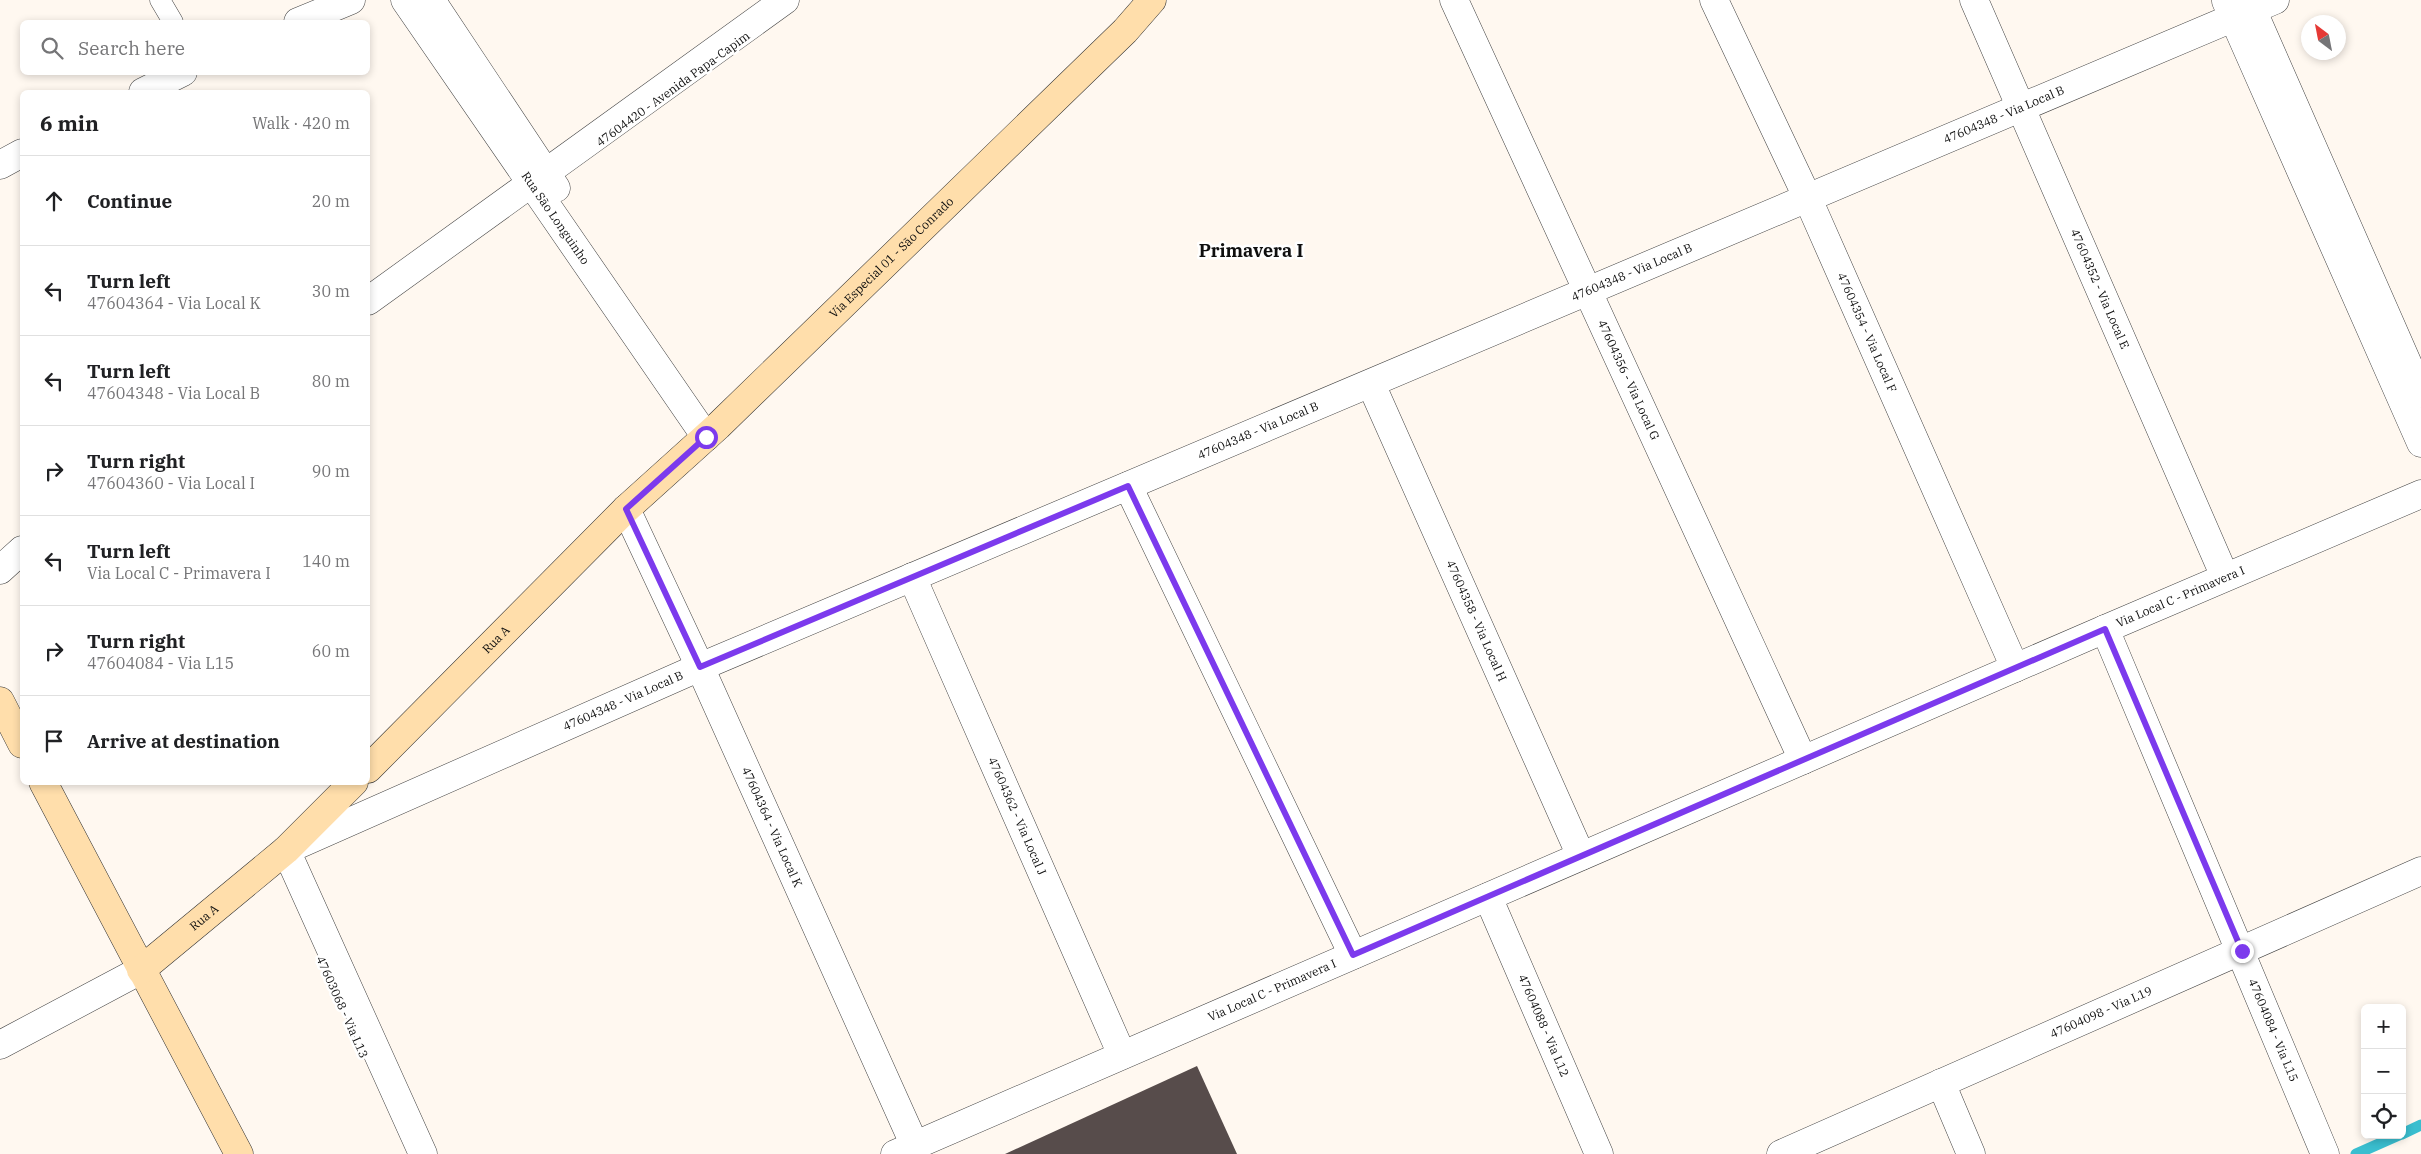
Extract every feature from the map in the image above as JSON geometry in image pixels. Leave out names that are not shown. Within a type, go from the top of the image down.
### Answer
[{"type":"street","points":[[303,20],[351,0]]},
{"type":"street","name":"Rua São Longuinho","points":[[405,0],[542,178]]},
{"type":"street","name":"Rua São Longuinho","points":[[431,0],[542,178],[712,431]]},
{"type":"street","points":[[370,300],[542,178],[786,0]]},
{"type":"street","name":"47604420 - Avenida Papa-Capim","points":[[542,178],[797,0]]},
{"type":"street","name":"Via Especial 01 - São Conrado","points":[[626,509],[712,431],[1118,38],[1152,0]]},
{"type":"street","name":"47604356 - Via Local G","points":[[1454,0],[1803,760]]},
{"type":"street","name":"47604354 - Via Local F","points":[[1714,0],[1808,199],[2015,668]]},
{"type":"street","name":"47604352 - Via Local E","points":[[1974,0],[2226,577]]},
{"type":"street","points":[[2247,5],[2421,394]]},
{"type":"street","points":[[2247,5],[2421,443]]},
{"type":"street","name":"47604348 - Via Local B","points":[[281,855],[700,667],[2021,109],[2247,5]]},
{"type":"street","points":[[147,90],[177,75]]},
{"type":"street","points":[[0,165],[20,154]]},
{"type":"street","name":"47604358 - Via Local H","points":[[1371,384],[1581,856]]},
{"type":"street","points":[[1128,486],[1353,955]]},
{"type":"street","name":"Via Local C - Primavera I","points":[[905,1150],[2105,629],[2421,494]]},
{"type":"street","name":"47604364 - Via Local K","points":[[626,509],[700,667],[905,1150]]},
{"type":"street","name":"Rua A","points":[[370,767],[626,509]]},
{"type":"street","points":[[0,570],[20,552]]},
{"type":"street","name":"47604362 - Via Local J","points":[[912,578],[1122,1055]]},
{"type":"street","name":"47604084 - Via L15","points":[[2105,629],[2242,951],[2325,1154]]},
{"type":"street","points":[[0,701],[20,740]]},
{"type":"street","points":[[45,785],[239,1154]]},
{"type":"street","name":"Rua A","points":[[141,970],[281,855],[351,785]]},
{"type":"street","points":[[281,855],[422,1154]]},
{"type":"street","name":"47603068 - Via L13","points":[[281,855],[409,1154]]},
{"type":"street","name":"47604098 - Via L19","points":[[1781,1154],[2421,871]]},
{"type":"street","name":"47604088 - Via L12","points":[[1488,897],[1599,1154]]},
{"type":"street","points":[[0,1045],[141,970]]},
{"type":"street","points":[[1942,1083],[1972,1154]]},
{"type":"lane","points":[[160,0],[173,20]]},
{"type":"building","points":[[1197,1066],[1237,1154],[1005,1154]]},
{"type":"waterway","points":[[2406,1132],[2421,1125]]},
{"type":"waterway","points":[[2356,1154],[2390,1139]]},
{"type":"district","name":"Primavera I","points":[[1251,251]]},
{"type":"route","points":[[706,437],[626,509],[700,667],[1128,486],[1353,955],[2105,629],[2242,951]]}]
